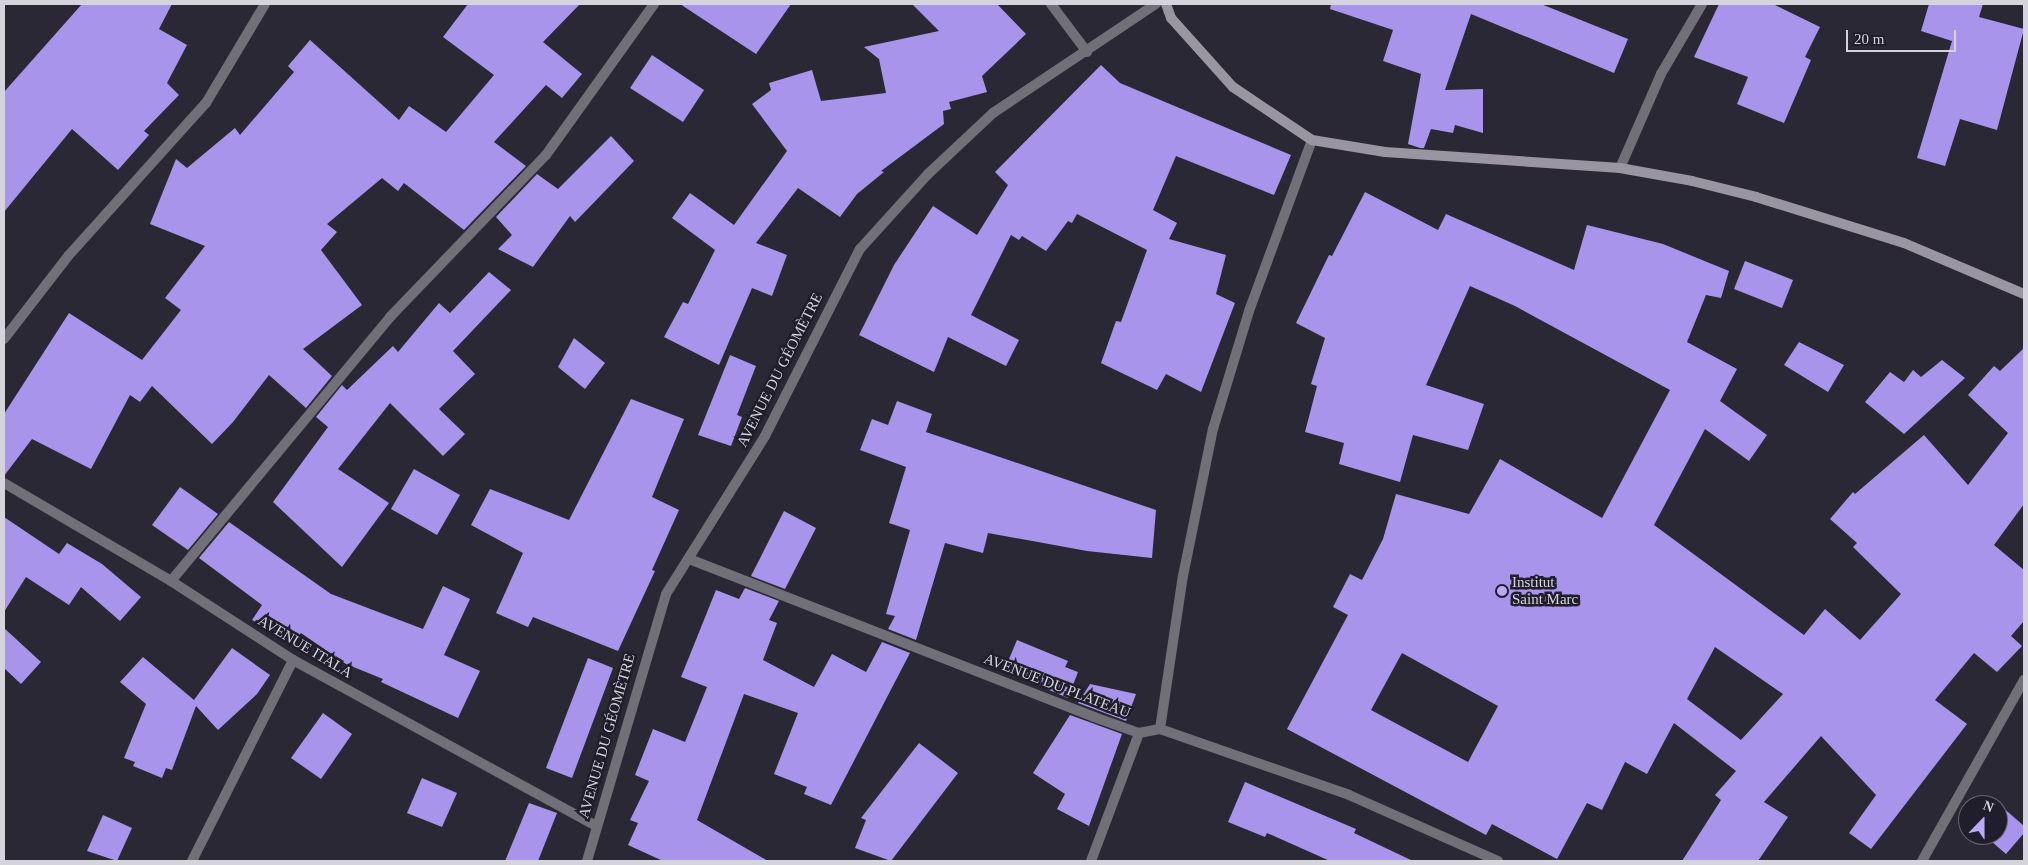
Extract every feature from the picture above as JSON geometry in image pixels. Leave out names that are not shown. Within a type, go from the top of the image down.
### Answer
[{"type":"main road","points":[[1166,4],[1171,18],[1233,87],[1312,140],[1385,152],[1620,168],[1756,197],[1904,243],[2024,294]]},
{"type":"street","points":[[4,339],[69,255],[206,103],[265,4]]},
{"type":"street","points":[[171,582],[390,316],[546,155],[654,4]]},
{"type":"street","points":[[1051,4],[1087,52]]},
{"type":"street","name":"AVENUE DU GÉOMÈTRE","points":[[587,861],[659,612],[666,594],[765,436],[860,249],[928,174],[993,113],[1087,52],[1156,4]]},
{"type":"street","points":[[1620,168],[1661,74],[1702,4]]},
{"type":"street","points":[[1312,140],[1249,311],[1213,428],[1183,576],[1160,729],[1349,795],[1498,861]]},
{"type":"street","name":"AVENUE ITALA","points":[[4,483],[171,582],[293,660],[596,826]]},
{"type":"street","name":"AVENUE DU PLATEAU","points":[[689,559],[1139,733],[1160,729]]},
{"type":"street","points":[[192,861],[293,660]]},
{"type":"street","points":[[1922,861],[2024,680]]},
{"type":"street","points":[[1091,861],[1139,733]]},
{"type":"building","points":[[82,4],[172,4],[159,29],[187,45],[167,83],[179,95],[144,131],[149,135],[118,170],[72,129],[4,212],[4,92]]},
{"type":"building","points":[[468,4],[580,4],[543,42],[582,74],[562,98],[546,85],[494,142],[526,166],[464,230],[404,183],[398,191],[382,178],[327,224],[337,232],[321,250],[362,305],[303,349],[332,376],[306,408],[269,375],[233,422],[212,444],[152,386],[140,402],[130,395],[91,469],[32,439],[4,476],[4,414],[69,313],[142,360],[181,310],[165,298],[205,246],[150,224],[176,159],[187,168],[235,128],[240,135],[294,72],[288,66],[310,40],[399,120],[409,106],[446,132],[494,75],[443,37]]},
{"type":"building","points":[[680,4],[791,4],[756,54]]},
{"type":"building","points":[[912,4],[997,4],[1026,34],[982,76],[987,92],[949,102],[951,109],[943,111],[944,124],[881,171],[884,172],[857,194],[840,217],[798,188],[756,243],[787,255],[772,296],[752,288],[719,365],[664,337],[683,302],[688,304],[715,250],[672,218],[690,193],[734,225],[787,151],[752,104],[771,90],[769,83],[812,70],[821,101],[886,93],[879,59],[864,47],[939,31]]},
{"type":"building","points":[[1331,4],[1541,4],[1628,39],[1614,73],[1471,14],[1445,90],[1483,89],[1483,133],[1455,125],[1453,133],[1431,129],[1424,148],[1420,148],[1408,144],[1421,74],[1383,61],[1393,30],[1330,9]]},
{"type":"building","points":[[1719,4],[1773,4],[1820,27],[1805,57],[1811,60],[1784,123],[1737,104],[1748,77],[1694,57]]},
{"type":"building","points":[[1929,4],[1983,4],[1979,17],[2024,29],[1997,130],[1960,119],[1945,166],[1917,158],[1952,41],[1921,31]]},
{"type":"building","points":[[652,55],[704,90],[683,122],[630,88]]},
{"type":"building","points":[[1101,65],[1120,83],[1291,155],[1274,195],[1176,156],[1153,210],[1177,223],[1169,239],[1226,255],[1216,294],[1235,303],[1201,392],[1166,374],[1157,390],[1101,363],[1116,321],[1121,322],[1147,250],[1077,214],[1072,223],[1068,221],[1046,251],[1022,236],[1019,240],[1011,235],[971,315],[1019,340],[1006,366],[948,337],[934,372],[859,335],[894,265],[933,206],[977,235],[1008,185],[995,172]]},
{"type":"building","points":[[611,136],[634,161],[575,222],[570,216],[533,267],[498,249],[512,235],[496,217],[537,174],[558,189]]},
{"type":"building","points":[[1365,192],[1438,230],[1446,214],[1574,270],[1587,225],[1663,244],[1729,271],[1721,298],[1706,295],[1687,342],[1737,369],[1720,401],[1767,435],[1749,461],[1705,429],[1654,525],[1804,635],[1825,609],[1860,640],[1901,594],[1853,547],[1857,543],[1830,519],[1853,492],[1855,494],[1924,435],[1968,485],[2008,433],[1968,395],[1994,366],[2000,371],[2024,348],[2024,504],[1994,545],[2024,570],[2024,621],[2011,636],[2022,646],[1997,672],[1974,653],[1935,700],[1967,724],[1871,849],[1849,833],[1876,795],[1821,736],[1764,802],[1788,817],[1758,861],[1682,861],[1721,800],[1715,795],[1736,771],[1674,723],[1647,774],[1625,762],[1602,810],[1587,803],[1557,859],[1492,824],[1486,835],[1287,729],[1348,615],[1333,607],[1350,574],[1362,580],[1383,539],[1396,494],[1469,514],[1500,459],[1602,518],[1670,390],[1515,306],[1470,286],[1426,385],[1484,404],[1468,450],[1413,435],[1400,482],[1339,464],[1344,443],[1305,432],[1317,386],[1311,384],[1325,338],[1296,323],[1329,255],[1332,256]],"holes":[[[1715,647],[1783,694],[1741,740],[1687,699]],[[1402,653],[1498,706],[1468,762],[1371,710]]]},
{"type":"building","points":[[1745,261],[1793,280],[1782,308],[1734,289]]},
{"type":"building","points":[[489,272],[511,290],[453,351],[475,374],[439,409],[465,434],[443,456],[390,403],[338,469],[389,503],[342,567],[273,502],[328,427],[316,417],[342,385],[347,390],[393,346],[398,352],[439,303],[450,313]]},
{"type":"building","points":[[574,338],[605,363],[585,389],[558,367]]},
{"type":"building","points":[[1799,342],[1844,365],[1828,392],[1784,365]]},
{"type":"building","points":[[730,355],[756,366],[737,415],[742,417],[731,446],[698,435]]},
{"type":"building","points":[[1942,360],[1965,378],[1904,434],[1865,402],[1890,372],[1904,382],[1913,370],[1921,377]]},
{"type":"building","points":[[631,399],[684,419],[652,497],[679,510],[652,570],[655,571],[618,651],[533,617],[528,627],[496,613],[523,553],[471,525],[490,489],[569,520]]},
{"type":"building","points":[[897,401],[932,414],[926,432],[1156,510],[1152,558],[1087,551],[988,533],[983,553],[945,543],[916,640],[888,629],[895,616],[886,614],[910,530],[889,523],[906,467],[860,450],[872,419],[888,425]]},
{"type":"building","points":[[414,469],[460,495],[437,535],[391,509]]},
{"type":"building","points":[[180,487],[218,514],[188,550],[152,525]]},
{"type":"building","points":[[784,511],[816,528],[785,589],[751,576]]},
{"type":"building","points":[[4,517],[59,554],[67,543],[102,564],[141,597],[120,621],[81,587],[69,605],[26,577],[4,612]]},
{"type":"building","points":[[229,522],[331,594],[423,629],[443,586],[470,599],[444,655],[480,671],[458,718],[381,682],[383,679],[346,664],[301,633],[294,642],[252,620],[262,605],[199,558]]},
{"type":"building","points":[[745,588],[779,601],[769,620],[777,623],[763,660],[814,687],[832,654],[866,672],[882,642],[910,653],[831,805],[804,794],[807,787],[774,774],[798,713],[744,694],[697,820],[768,861],[663,861],[628,845],[638,823],[630,820],[649,781],[635,775],[653,729],[685,742],[707,687],[681,677],[716,590],[739,599]]},
{"type":"building","points":[[4,628],[41,662],[21,684],[4,668]]},
{"type":"building","points":[[1017,640],[1068,661],[1065,667],[1078,672],[1068,698],[1004,671]]},
{"type":"building","points":[[232,648],[270,675],[257,694],[218,730],[196,706],[172,770],[166,768],[162,778],[133,766],[135,762],[124,758],[146,704],[120,682],[143,657],[194,700]]},
{"type":"building","points":[[588,658],[613,668],[572,778],[546,768]]},
{"type":"building","points":[[1090,684],[1136,694],[1126,721],[1078,703]]},
{"type":"building","points":[[323,713],[352,734],[321,779],[291,758]]},
{"type":"building","points":[[1070,715],[1122,734],[1089,826],[1057,809],[1065,794],[1033,773]]},
{"type":"building","points":[[919,743],[958,773],[891,861],[855,848],[866,820],[861,818]]},
{"type":"building","points":[[422,778],[457,793],[442,827],[407,813]]},
{"type":"building","points":[[1245,782],[1356,829],[1354,833],[1413,861],[1330,861],[1267,833],[1265,837],[1228,822]]},
{"type":"building","points":[[529,803],[557,813],[538,861],[505,861]]},
{"type":"building","points":[[2008,812],[2024,826],[2024,833],[2006,854],[1996,845],[2008,845]]},
{"type":"building","points":[[103,815],[132,828],[117,861],[87,851]]},
{"type":"place","name":"Institut Saint Marc","points":[[1502,591]]}]
